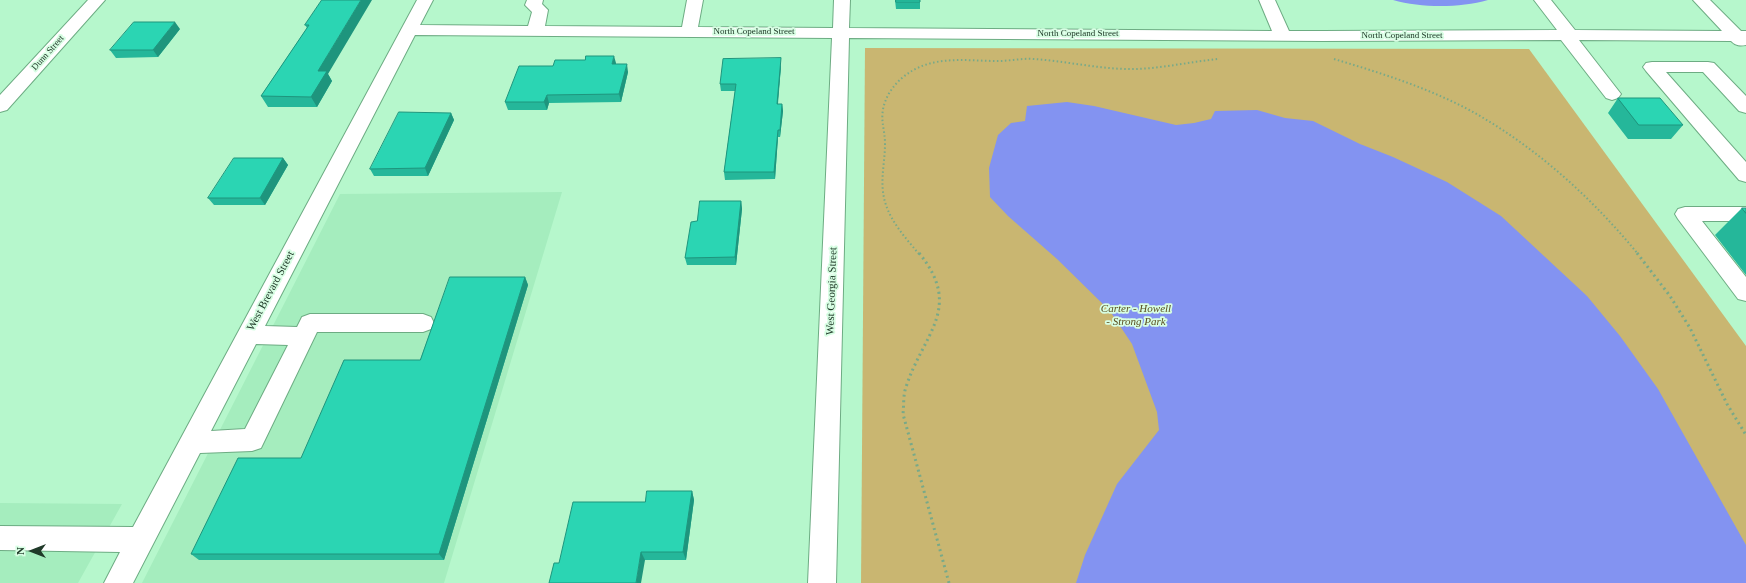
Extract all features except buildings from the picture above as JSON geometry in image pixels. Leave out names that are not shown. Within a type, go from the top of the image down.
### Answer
[{"type":"street","name":"Dunn Street","points":[[0,106],[97,0]]},
{"type":"street","name":"West Brevard Street","points":[[118,583],[425,0]]},
{"type":"street","points":[[534,31],[539,19],[540,10],[533,5],[535,0]]},
{"type":"street","points":[[689,32],[695,0]]},
{"type":"street","name":"West Georgia Street","points":[[822,583],[842,0]]},
{"type":"street","points":[[1267,0],[1283,35]]},
{"type":"street","points":[[1542,0],[1612,94]]},
{"type":"street","points":[[1701,0],[1743,39]]},
{"type":"street","name":"North Copeland Street","points":[[409,30],[1283,35],[1568,35],[1743,39]]},
{"type":"street","points":[[1744,104],[1708,67],[1652,67],[1746,175]]},
{"type":"street","points":[[1746,214],[1685,214],[1746,293]]},
{"type":"street","points":[[193,442],[252,440],[310,323],[423,323]]},
{"type":"street","points":[[248,335],[304,336]]},
{"type":"street","points":[[0,538],[141,540]]},
{"type":"path","points":[[949,583],[903,414],[906,388],[938,316],[940,288],[935,276],[893,221],[887,208],[883,193],[885,145],[881,117],[886,98],[897,83],[910,71],[926,63],[936,61],[1033,59],[1125,69],[1226,58]]},
{"type":"path","points":[[1332,59],[1396,79],[1467,109],[1518,140],[1562,174],[1641,258],[1690,329],[1727,404],[1746,435]]},
{"type":"shaded area","points":[[562,192],[444,583],[142,583],[340,194]]},
{"type":"shaded area","points":[[0,503],[122,504],[78,583],[0,583]]},
{"type":"green space","name":"Carter - Howell - Strong Park","points":[[865,48],[1529,49],[1746,346],[1746,583],[861,583]]},
{"type":"water","points":[[1393,0],[1488,0],[1453,6],[1428,6]]},
{"type":"water","points":[[1067,102],[1094,106],[1176,125],[1211,119],[1215,111],[1257,110],[1285,118],[1313,121],[1360,144],[1393,157],[1447,182],[1501,216],[1587,296],[1620,336],[1658,389],[1746,545],[1746,583],[1076,583],[1085,555],[1117,484],[1159,430],[1157,412],[1132,344],[1110,311],[1057,259],[1008,216],[990,197],[989,168],[998,135],[1011,123],[1025,121],[1027,106]]}]
